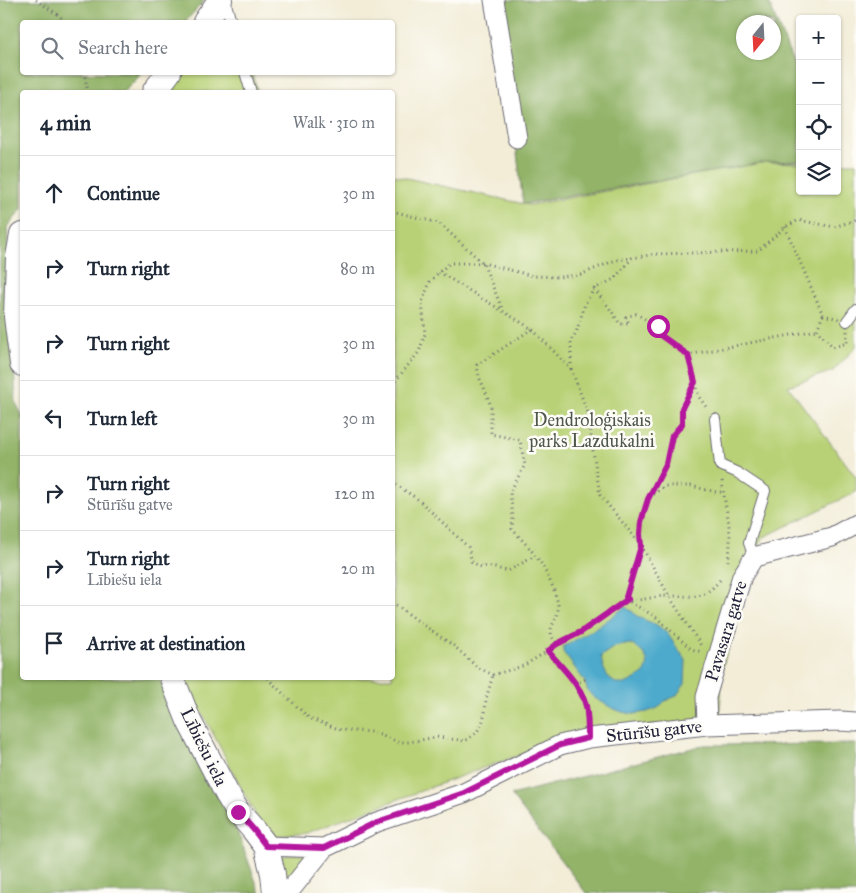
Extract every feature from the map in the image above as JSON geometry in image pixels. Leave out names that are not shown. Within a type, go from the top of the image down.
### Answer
[{"type":"street","points":[[206,20],[220,0]]},
{"type":"street","points":[[494,0],[517,138]]},
{"type":"street","points":[[156,90],[167,75]]},
{"type":"street","points":[[20,246],[16,317],[20,348]]},
{"type":"street","points":[[754,557],[832,537],[856,524]]},
{"type":"street","name":"Pavasara gatve","points":[[707,725],[706,697],[742,576],[754,557]]},
{"type":"street","name":"Lībiešu iela","points":[[173,680],[189,721],[227,794],[238,812],[266,846],[274,874],[275,893]]},
{"type":"street","name":"Stūrīšu gatve","points":[[266,846],[324,848],[377,822],[464,793],[560,745],[588,738],[707,725],[856,722]]},
{"type":"street","points":[[288,893],[324,848]]},
{"type":"lane","points":[[225,0],[231,20]]},
{"type":"lane","points":[[246,75],[250,90]]},
{"type":"lane","points":[[846,321],[856,309]]},
{"type":"lane","points":[[715,419],[720,465],[738,473],[765,491],[750,543],[754,557]]},
{"type":"path","points":[[36,0],[60,16],[63,20]]},
{"type":"path","points":[[85,75],[88,90]]},
{"type":"path","points":[[395,212],[439,222],[483,263],[503,311]]},
{"type":"path","points":[[395,381],[419,352],[424,334],[422,302],[430,282],[450,263],[483,263],[533,276],[558,277],[580,275],[616,260],[656,254],[758,251],[785,227],[799,220],[834,227],[856,220]]},
{"type":"path","points":[[785,227],[823,315],[816,330]]},
{"type":"path","points":[[632,258],[614,279],[594,289],[585,304],[576,333],[571,340],[571,369],[590,418],[591,438],[600,494],[641,546],[669,596],[706,654],[691,649],[656,617],[626,597],[641,546],[641,522],[648,499],[666,464],[672,436],[682,424],[682,408],[695,382]]},
{"type":"path","points":[[439,272],[532,329],[571,369]]},
{"type":"path","points":[[594,289],[620,324],[629,324],[626,317],[636,314],[658,326],[656,332],[688,355],[700,397]]},
{"type":"path","points":[[816,330],[832,347],[847,343],[846,321],[823,315]]},
{"type":"path","points":[[532,329],[478,365],[478,377],[491,406],[491,434],[520,440],[525,465],[510,492],[513,517],[512,529],[542,565],[553,589],[558,605],[556,620],[551,627],[551,634],[557,644]]},
{"type":"path","points":[[688,355],[816,330]]},
{"type":"path","points":[[720,465],[730,525],[731,549],[728,564]]},
{"type":"path","points":[[395,484],[419,500],[468,547],[472,562],[476,566],[487,566],[508,571],[535,556]]},
{"type":"path","points":[[648,499],[664,486],[692,486],[723,492]]},
{"type":"path","points":[[395,604],[454,646],[477,667],[493,675],[523,666],[557,644],[581,632],[623,602],[669,596],[696,596],[711,590],[723,576]]},
{"type":"path","points":[[548,651],[576,684],[586,706],[588,738]]},
{"type":"path","points":[[269,680],[309,718],[341,730],[372,732],[398,742],[437,737],[465,741],[476,733],[482,724],[486,699],[493,675]]},
{"type":"path","points":[[576,684],[586,679]]},
{"type":"green space","points":[[0,0],[205,0],[187,20],[20,20],[20,75],[140,75],[126,90],[20,90],[20,212],[7,228],[16,403],[20,411],[20,680],[160,680],[234,822],[260,893],[0,893]]},
{"type":"green space","points":[[499,0],[768,0],[774,15],[736,15],[736,60],[781,60],[781,32],[796,70],[796,161],[766,162],[523,204]]},
{"type":"green space","points":[[169,75],[253,75],[257,90],[157,90]]},
{"type":"green space","name":"Dendroloģiskais parks Lazdukalni","points":[[766,162],[796,163],[796,195],[841,195],[841,163],[856,163],[856,347],[833,371],[788,386],[856,477],[856,492],[762,538],[722,669],[720,717],[575,736],[307,833],[267,837],[185,680],[395,680],[395,175],[529,205]]},
{"type":"green space","points":[[856,744],[856,893],[586,893],[511,795],[704,745]]},
{"type":"green space","points":[[310,854],[286,887],[281,857]]},
{"type":"water","points":[[625,607],[638,617],[652,623],[667,633],[686,660],[685,684],[676,696],[665,701],[658,708],[633,714],[612,708],[593,697],[588,691],[584,680],[563,652],[563,647],[598,627]],"holes":[[[630,644],[646,659],[647,667],[645,672],[625,684],[614,682],[607,675],[601,656],[614,647]]]},
{"type":"route","points":[[238,812],[266,846],[324,848],[377,822],[464,793],[560,745],[588,738],[586,706],[582,696],[576,684],[548,651],[557,644],[581,632],[628,599],[626,597],[641,546],[641,522],[648,499],[666,464],[672,436],[682,424],[682,408],[695,382],[688,355],[656,332],[658,326]]}]
